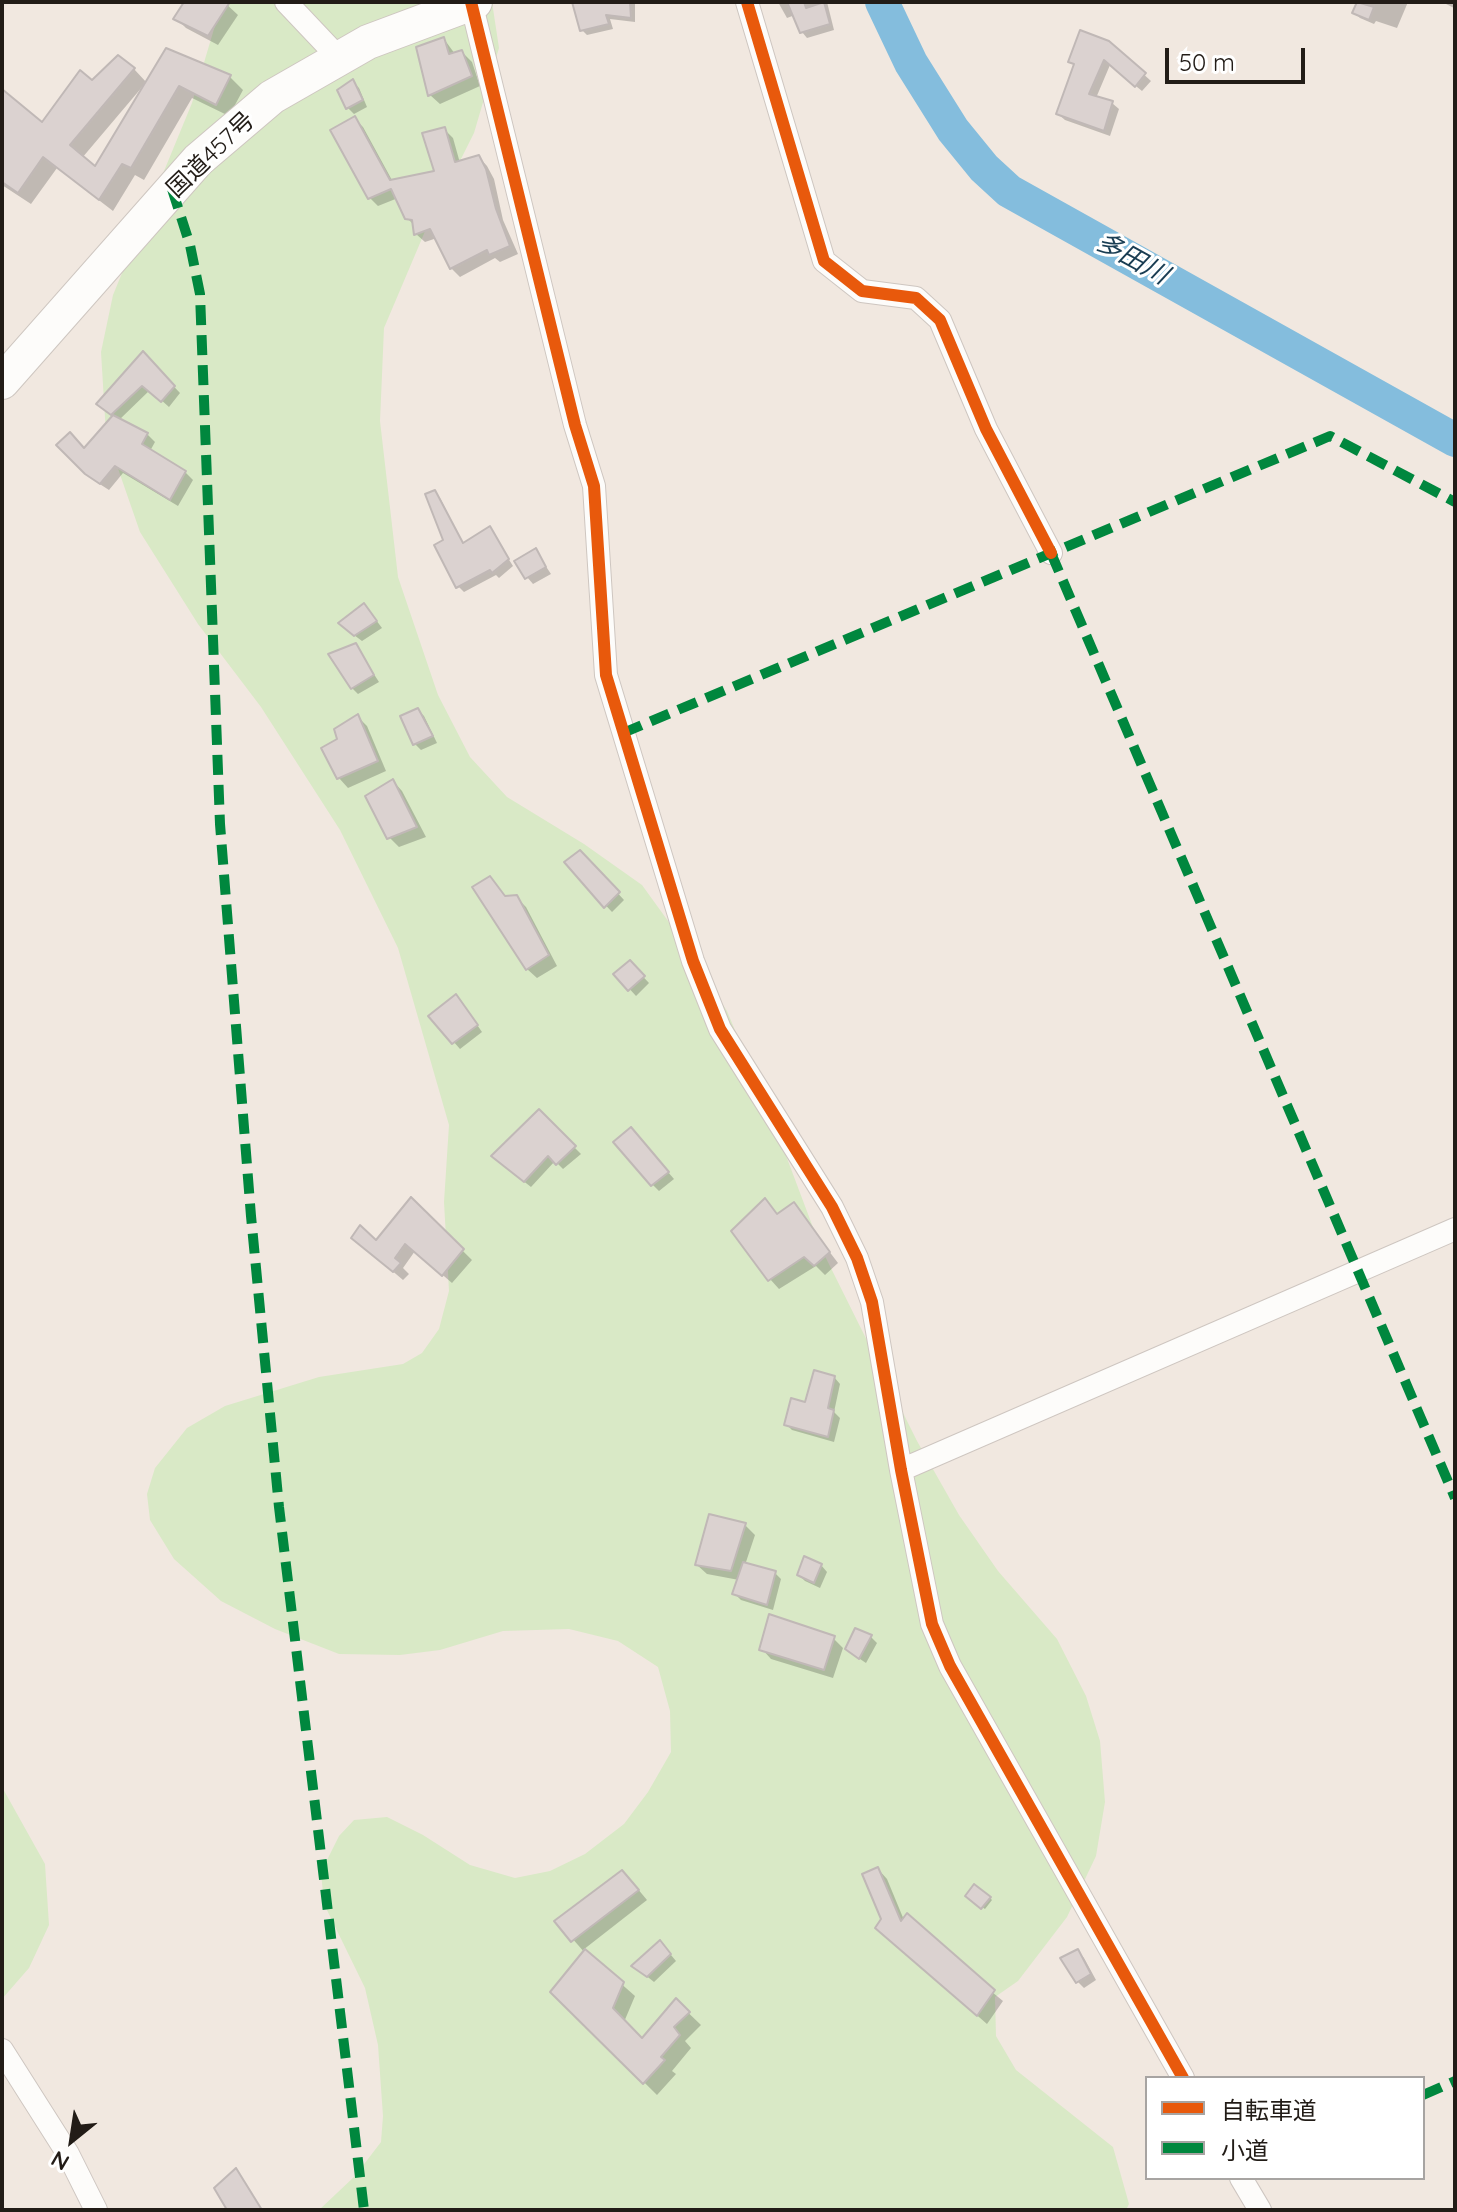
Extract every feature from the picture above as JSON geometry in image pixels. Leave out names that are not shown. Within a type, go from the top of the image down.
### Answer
[{"type":"highway","name":"国道457号","points":[[2,382],[198,160],[272,97],[368,42],[472,2]]},
{"type":"street","points":[[286,2],[339,58]]},
{"type":"street","points":[[472,2],[575,425],[594,486],[606,675],[693,961],[720,1029],[832,1207],[857,1258],[872,1302],[932,1624],[950,1666],[1182,2076]]},
{"type":"street","points":[[747,2],[824,261],[862,291],[916,298],[940,320],[986,429],[1051,553]]},
{"type":"street","points":[[901,1470],[1455,1229]]},
{"type":"street","points":[[2,2050],[68,2154],[96,2210]]},
{"type":"street","points":[[1242,2180],[1260,2210]]},
{"type":"green space","points":[[222,2],[492,2],[499,48],[474,133],[426,229],[384,328],[380,421],[398,577],[438,695],[470,757],[507,797],[584,844],[642,885],[727,1011],[820,1246],[917,1441],[959,1515],[998,1571],[1057,1639],[1086,1696],[1100,1741],[1105,1802],[1096,1856],[1067,1917],[1018,1981],[995,1997],[996,2036],[1016,2070],[1113,2147],[1129,2204],[1126,2210],[319,2210],[355,2176],[381,2142],[383,2116],[378,2045],[365,1988],[324,1904],[321,1872],[339,1836],[354,1820],[387,1817],[423,1835],[470,1865],[515,1878],[550,1871],[585,1854],[624,1824],[648,1792],[671,1752],[670,1711],[658,1667],[618,1641],[569,1629],[503,1631],[440,1650],[400,1655],[339,1654],[275,1629],[221,1601],[174,1559],[150,1520],[147,1494],[155,1468],[187,1428],[225,1406],[319,1377],[403,1364],[422,1353],[439,1329],[449,1291],[444,1202],[449,1125],[398,948],[340,830],[261,707],[198,624],[140,532],[106,434],[101,352],[113,295],[192,103]]},
{"type":"green space","points":[[2,1787],[45,1864],[49,1925],[29,1968],[2,1999]]},
{"type":"building","points":[[184,2],[230,2],[208,36],[173,19]]},
{"type":"building","points":[[572,2],[630,2],[631,18],[606,15],[609,24],[580,31]]},
{"type":"building","points":[[787,2],[804,2],[806,8],[824,2],[830,24],[800,33]]},
{"type":"building","points":[[1357,2],[1374,7],[1369,20],[1352,13]]},
{"type":"building","points":[[1080,30],[1109,41],[1146,73],[1135,87],[1104,60],[1089,94],[1113,101],[1104,131],[1056,114],[1074,64],[1068,62]]},
{"type":"building","points":[[444,37],[449,54],[462,50],[472,76],[428,96],[416,47]]},
{"type":"building","points":[[166,48],[231,75],[216,105],[179,86],[131,168],[122,164],[99,200],[43,157],[18,193],[2,182],[2,89],[42,122],[80,70],[92,80],[118,55],[135,68],[70,145],[95,166]]},
{"type":"building","points":[[353,79],[363,100],[346,109],[337,90]]},
{"type":"building","points":[[355,116],[390,180],[434,171],[422,133],[445,127],[455,162],[479,155],[510,246],[489,255],[487,250],[450,269],[430,229],[414,235],[412,220],[405,219],[391,189],[368,199],[330,130]]},
{"type":"building","points":[[143,351],[175,386],[161,402],[142,386],[111,415],[96,404]]},
{"type":"building","points":[[113,415],[148,433],[142,444],[186,471],[170,500],[115,466],[100,484],[85,474],[56,445],[70,432],[84,448]]},
{"type":"building","points":[[435,490],[463,543],[490,526],[509,559],[492,573],[490,570],[456,588],[434,545],[443,540],[425,494]]},
{"type":"building","points":[[536,548],[546,567],[525,579],[514,561]]},
{"type":"building","points":[[364,603],[377,621],[354,636],[338,623]]},
{"type":"building","points":[[356,643],[374,675],[351,689],[328,654]]},
{"type":"building","points":[[418,708],[433,736],[413,745],[400,716]]},
{"type":"building","points":[[358,714],[378,761],[337,779],[321,748],[337,739],[334,729]]},
{"type":"building","points":[[393,779],[417,827],[387,839],[365,796]]},
{"type":"building","points":[[580,850],[620,892],[604,908],[564,862]]},
{"type":"building","points":[[490,876],[505,896],[517,895],[549,955],[526,970],[472,887]]},
{"type":"building","points":[[630,960],[645,976],[628,991],[613,974]]},
{"type":"building","points":[[456,994],[478,1025],[452,1044],[428,1016]]},
{"type":"building","points":[[539,1109],[576,1146],[556,1165],[548,1156],[524,1182],[491,1156]]},
{"type":"building","points":[[631,1127],[669,1172],[651,1186],[613,1142]]},
{"type":"building","points":[[411,1197],[464,1249],[442,1276],[405,1244],[395,1258],[401,1263],[393,1272],[351,1238],[360,1225],[376,1240]]},
{"type":"building","points":[[765,1198],[777,1214],[794,1202],[830,1252],[814,1266],[804,1257],[768,1281],[731,1231]]},
{"type":"building","points":[[814,1370],[835,1376],[828,1408],[834,1410],[828,1437],[784,1425],[791,1398],[805,1402]]},
{"type":"building","points":[[709,1514],[746,1523],[731,1571],[695,1565]]},
{"type":"building","points":[[804,1556],[822,1564],[814,1583],[797,1575]]},
{"type":"building","points":[[743,1562],[776,1571],[767,1605],[732,1594]]},
{"type":"building","points":[[769,1614],[835,1636],[824,1670],[759,1650]]},
{"type":"building","points":[[855,1628],[872,1635],[859,1659],[845,1649]]},
{"type":"building","points":[[878,1867],[901,1921],[907,1913],[995,1990],[977,2016],[875,1928],[881,1919],[862,1874]]},
{"type":"building","points":[[622,1870],[639,1890],[571,1942],[554,1921]]},
{"type":"building","points":[[974,1884],[991,1897],[981,1909],[965,1896]]},
{"type":"building","points":[[660,1940],[671,1954],[647,1977],[631,1966]]},
{"type":"building","points":[[585,1949],[624,1982],[613,2008],[642,2038],[676,1998],[690,2012],[674,2027],[680,2035],[661,2057],[665,2060],[643,2084],[550,1992]]},
{"type":"building","points":[[1078,1949],[1091,1974],[1076,1983],[1060,1958]]},
{"type":"building","points":[[236,2168],[262,2210],[227,2210],[214,2188]]},
{"type":"waterway","name":"多田川","points":[[882,2],[911,63],[953,130],[984,168],[1009,191],[1455,440]]},
{"type":"marked path","points":[[172,189],[190,245],[200,294],[220,824],[251,1216],[279,1507],[364,2210]]},
{"type":"marked path","points":[[623,733],[1330,436],[1455,502]]},
{"type":"marked path","points":[[1051,553],[1455,1498]]},
{"type":"marked path","points":[[1425,2094],[1455,2081]]},
{"type":"cycle path","points":[[471,2],[575,425],[594,486],[606,675],[693,961],[720,1029],[832,1207],[857,1258],[872,1302],[932,1624],[950,1666],[1182,2076]]},
{"type":"cycle path","points":[[747,2],[824,261],[862,291],[916,298],[940,320],[986,429],[1051,553]]}]
